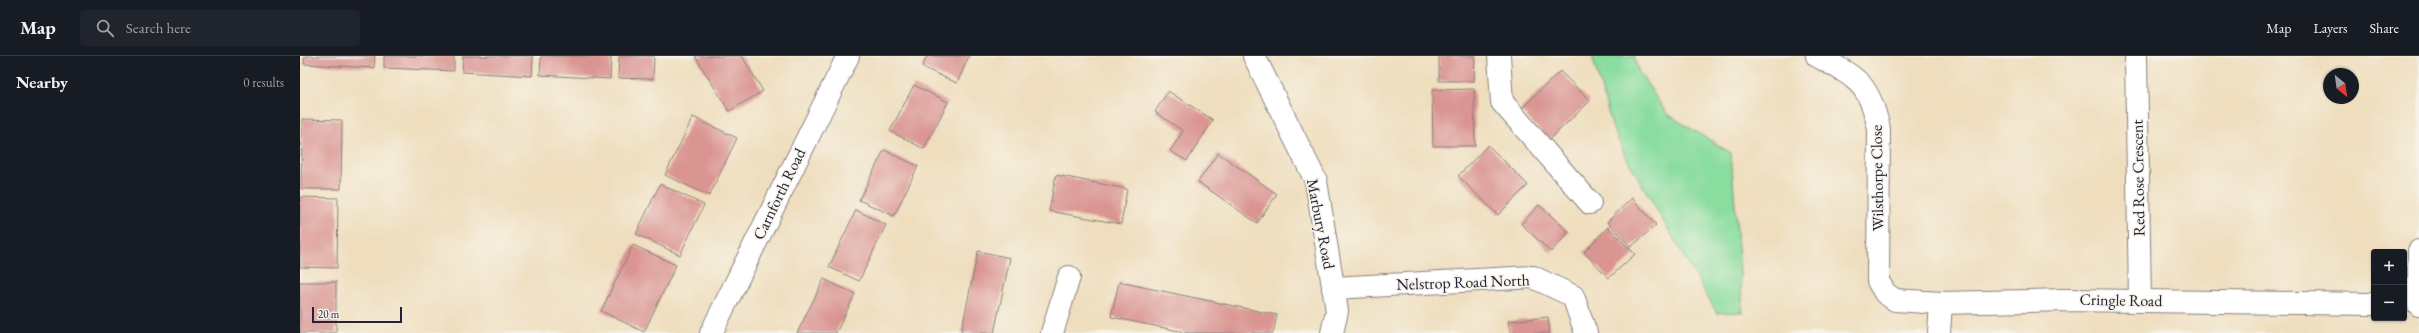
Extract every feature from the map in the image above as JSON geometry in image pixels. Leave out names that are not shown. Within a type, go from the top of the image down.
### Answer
[{"type":"street","name":"Carnforth Road","points":[[711,333],[848,56]]},
{"type":"street","name":"Marbury Road","points":[[1254,56],[1316,181],[1337,311],[1332,333]]},
{"type":"street","points":[[1499,56],[1502,102],[1590,202]]},
{"type":"street","name":"Wilsthorpe Close","points":[[1817,56],[1848,73],[1866,88],[1875,109],[1879,129],[1878,281]]},
{"type":"street","name":"Red Rose Crescent","points":[[2136,56],[2140,300]]},
{"type":"street","points":[[2407,305],[2419,305],[2419,251]]},
{"type":"street","points":[[1052,333],[1069,277]]},
{"type":"street","name":"Nelstrop Road North","points":[[1333,288],[1533,277],[1573,296],[1586,333]]},
{"type":"street","name":"Cringle Road","points":[[1878,281],[1885,293],[1895,300],[1941,303],[2140,300],[2371,304]]},
{"type":"street","points":[[1939,333],[1941,303]]},
{"type":"green space","points":[[1592,56],[1634,56],[1638,70],[1667,114],[1731,153],[1743,312],[1717,313],[1626,157],[1613,129]]},
{"type":"building","points":[[305,56],[375,56],[374,68],[304,64]]},
{"type":"building","points":[[384,56],[454,56],[454,71],[384,68]]},
{"type":"building","points":[[463,56],[533,56],[532,76],[462,72]]},
{"type":"building","points":[[541,56],[611,56],[610,79],[540,75]]},
{"type":"building","points":[[619,56],[654,56],[653,79],[618,78]]},
{"type":"building","points":[[695,56],[742,56],[763,91],[729,111]]},
{"type":"building","points":[[927,56],[969,56],[957,83],[922,67]]},
{"type":"building","points":[[1439,56],[1475,56],[1474,81],[1439,81]]},
{"type":"building","points":[[1560,71],[1590,101],[1549,140],[1520,110]]},
{"type":"building","points":[[914,85],[948,102],[924,149],[890,131]]},
{"type":"building","points":[[1474,89],[1475,146],[1433,146],[1432,90]]},
{"type":"building","points":[[1168,91],[1213,120],[1187,161],[1170,151],[1183,131],[1155,112]]},
{"type":"building","points":[[693,117],[737,138],[709,196],[665,175]]},
{"type":"building","points":[[302,119],[342,120],[341,189],[301,189]]},
{"type":"building","points":[[1488,145],[1528,185],[1498,215],[1458,176]]},
{"type":"building","points":[[884,150],[918,166],[894,216],[859,200]]},
{"type":"building","points":[[1218,153],[1277,194],[1257,223],[1198,182]]},
{"type":"building","points":[[1056,175],[1127,189],[1121,224],[1049,211]]},
{"type":"building","points":[[660,184],[704,205],[680,255],[636,234]]},
{"type":"building","points":[[300,197],[338,198],[337,268],[300,267]]},
{"type":"building","points":[[1632,198],[1656,225],[1631,247],[1607,222]]},
{"type":"building","points":[[1539,205],[1569,232],[1551,252],[1521,224]]},
{"type":"building","points":[[856,210],[886,225],[859,281],[829,267]]},
{"type":"building","points":[[1608,227],[1635,254],[1609,278],[1584,252]]},
{"type":"building","points":[[633,245],[676,265],[644,332],[601,311]]},
{"type":"building","points":[[978,251],[1010,258],[994,333],[961,333]]},
{"type":"building","points":[[824,279],[855,294],[836,333],[797,333]]},
{"type":"building","points":[[300,282],[336,282],[336,333],[300,333]]},
{"type":"building","points":[[1119,282],[1277,315],[1273,333],[1189,333],[1111,317]]},
{"type":"building","points":[[1548,317],[1550,333],[1510,333],[1508,321]]}]
